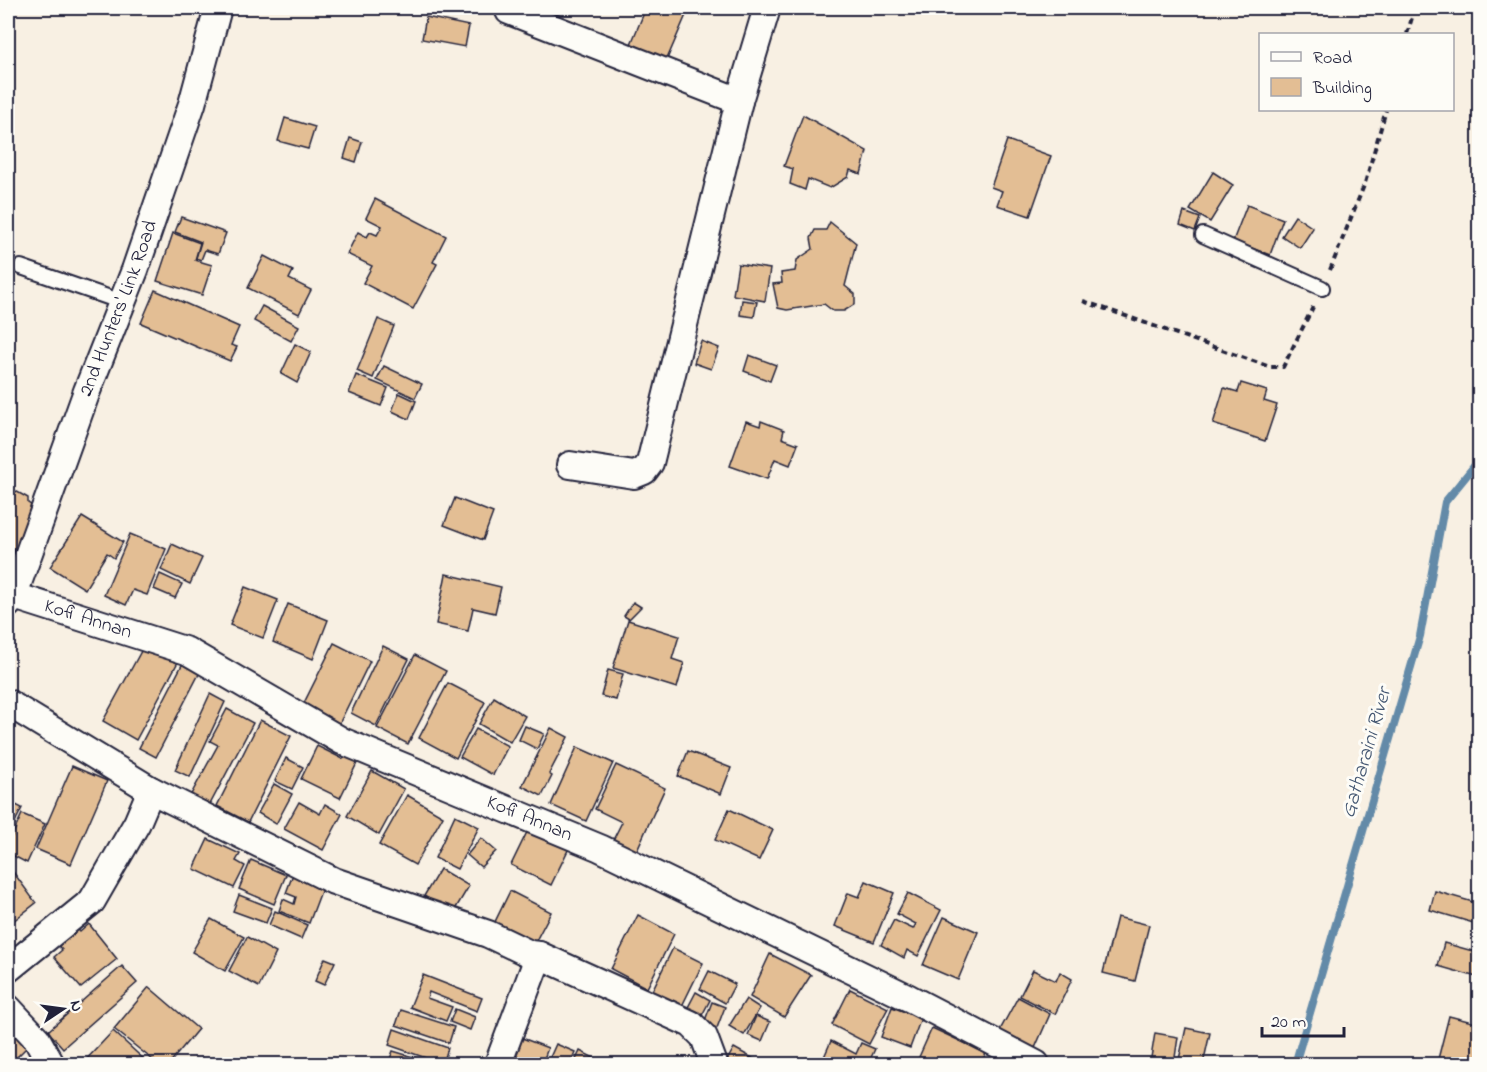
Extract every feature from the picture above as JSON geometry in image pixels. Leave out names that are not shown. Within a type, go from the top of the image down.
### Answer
[{"type":"street","name":"2nd Hunters' Link Road","points":[[9,598],[122,302],[192,104],[218,8]]},
{"type":"street","points":[[570,465],[634,475],[644,471],[650,463],[739,101],[767,8]]},
{"type":"street","points":[[509,11],[739,101]]},
{"type":"street","name":"Kofi Annan","points":[[9,598],[187,651],[342,741],[600,848],[909,998],[1036,1065]]},
{"type":"street","points":[[8,703],[151,790],[334,880],[488,934],[691,1024],[704,1037],[714,1065]]},
{"type":"street","points":[[8,969],[92,901],[137,823],[151,790]]},
{"type":"street","points":[[498,1065],[539,955]]},
{"type":"street","points":[[8,1008],[37,1039],[51,1065]]},
{"type":"lane","points":[[1203,235],[1322,288]]},
{"type":"lane","points":[[21,267],[122,302]]},
{"type":"path","points":[[1407,33],[1415,8]]},
{"type":"building","points":[[646,8],[689,8],[667,59],[631,44]]},
{"type":"building","points":[[426,17],[469,26],[465,47],[422,39]]},
{"type":"building","points":[[803,115],[867,151],[861,174],[850,170],[848,177],[830,188],[808,179],[805,190],[790,184],[793,169],[784,166]]},
{"type":"building","points":[[285,118],[315,127],[308,149],[278,141]]},
{"type":"building","points":[[350,138],[362,142],[356,162],[344,158]]},
{"type":"building","points":[[1007,140],[1051,156],[1030,216],[997,205],[1002,191],[991,187]]},
{"type":"building","points":[[1213,172],[1233,185],[1210,222],[1190,210]]},
{"type":"building","points":[[375,199],[446,236],[433,262],[437,264],[413,309],[363,283],[372,266],[347,254],[358,232],[367,237],[370,232],[377,235],[382,226],[366,218]]},
{"type":"building","points":[[1247,205],[1283,219],[1270,255],[1233,241]]},
{"type":"building","points":[[1184,212],[1200,218],[1195,231],[1180,225]]},
{"type":"building","points":[[1295,216],[1313,228],[1300,248],[1282,236]]},
{"type":"building","points":[[181,217],[226,233],[218,254],[205,250],[201,260],[196,258],[201,242],[175,232]]},
{"type":"building","points":[[830,222],[856,243],[845,286],[855,294],[855,304],[844,311],[833,311],[824,304],[787,310],[778,308],[773,284],[782,283],[781,273],[795,271],[797,260],[813,249],[811,238],[815,230],[826,230]]},
{"type":"building","points":[[173,233],[200,243],[195,260],[212,265],[202,295],[157,281]]},
{"type":"building","points":[[264,256],[293,271],[289,279],[311,290],[299,314],[248,288]]},
{"type":"building","points":[[738,264],[770,269],[765,301],[733,295]]},
{"type":"building","points":[[155,290],[239,327],[231,345],[237,347],[230,361],[141,323]]},
{"type":"building","points":[[742,300],[757,302],[754,317],[740,315]]},
{"type":"building","points":[[262,306],[299,326],[291,341],[254,321]]},
{"type":"building","points":[[378,319],[394,326],[373,378],[357,371]]},
{"type":"building","points":[[701,341],[719,348],[711,369],[694,363]]},
{"type":"building","points":[[295,344],[311,352],[297,383],[281,374]]},
{"type":"building","points":[[749,355],[776,365],[770,381],[744,371]]},
{"type":"building","points":[[384,366],[422,384],[415,398],[377,380]]},
{"type":"building","points":[[356,375],[388,388],[381,406],[349,393]]},
{"type":"building","points":[[1241,383],[1267,391],[1264,401],[1277,405],[1265,441],[1213,424],[1224,388],[1238,392]]},
{"type":"building","points":[[399,393],[416,401],[409,419],[392,411]]},
{"type":"building","points":[[746,421],[760,426],[761,421],[784,430],[782,438],[798,444],[790,465],[775,459],[767,479],[730,466]]},
{"type":"building","points":[[8,489],[28,498],[28,503],[34,507],[11,564],[8,565]]},
{"type":"building","points":[[455,498],[493,513],[483,540],[444,525]]},
{"type":"building","points":[[82,517],[123,542],[114,558],[107,553],[85,589],[50,567]]},
{"type":"building","points":[[130,534],[166,549],[147,595],[133,590],[126,605],[104,595]]},
{"type":"building","points":[[172,544],[202,558],[190,584],[161,570]]},
{"type":"building","points":[[160,574],[182,584],[175,598],[154,589]]},
{"type":"building","points":[[446,574],[501,587],[495,613],[473,608],[468,631],[436,624]]},
{"type":"building","points":[[245,587],[278,600],[263,638],[230,625]]},
{"type":"building","points":[[633,602],[641,607],[629,619],[624,616]]},
{"type":"building","points":[[288,604],[328,620],[313,659],[273,642]]},
{"type":"building","points":[[628,620],[679,636],[672,659],[684,663],[677,688],[613,668]]},
{"type":"building","points":[[146,642],[179,660],[136,740],[103,721]]},
{"type":"building","points":[[334,643],[370,661],[339,724],[303,705]]},
{"type":"building","points":[[383,646],[409,659],[376,726],[351,713]]},
{"type":"building","points":[[415,655],[446,671],[408,744],[377,728]]},
{"type":"building","points":[[184,661],[201,670],[156,757],[139,748]]},
{"type":"building","points":[[608,670],[623,674],[616,700],[601,696]]},
{"type":"building","points":[[448,683],[485,702],[456,758],[419,738]]},
{"type":"building","points":[[210,694],[225,702],[190,777],[175,770]]},
{"type":"building","points":[[494,697],[525,716],[510,742],[479,724]]},
{"type":"building","points":[[227,709],[253,723],[207,810],[188,800],[218,745],[210,741]]},
{"type":"building","points":[[260,720],[291,736],[248,822],[217,806]]},
{"type":"building","points":[[525,726],[544,734],[537,749],[519,740]]},
{"type":"building","points":[[551,728],[568,737],[549,774],[552,776],[542,796],[522,786]]},
{"type":"building","points":[[476,729],[508,746],[493,775],[460,757]]},
{"type":"building","points":[[317,746],[343,759],[346,753],[359,759],[340,798],[301,779]]},
{"type":"building","points":[[577,747],[613,763],[586,821],[551,805]]},
{"type":"building","points":[[688,751],[731,768],[721,794],[678,776]]},
{"type":"building","points":[[286,758],[303,767],[292,789],[275,781]]},
{"type":"building","points":[[616,765],[665,788],[636,852],[612,842],[622,822],[595,809]]},
{"type":"building","points":[[72,766],[107,781],[71,864],[36,849]]},
{"type":"building","points":[[372,771],[404,789],[379,835],[347,816]]},
{"type":"building","points":[[274,784],[292,794],[276,824],[258,813]]},
{"type":"building","points":[[407,795],[443,816],[415,865],[379,845]]},
{"type":"building","points":[[8,801],[22,808],[8,836]]},
{"type":"building","points":[[299,802],[320,814],[325,804],[342,814],[323,850],[284,829]]},
{"type":"building","points":[[729,809],[773,830],[759,860],[715,840]]},
{"type":"building","points":[[22,814],[45,824],[27,863],[8,853],[8,845]]},
{"type":"building","points":[[455,815],[479,827],[457,869],[435,858]]},
{"type":"building","points":[[529,828],[569,848],[551,885],[511,865]]},
{"type":"building","points":[[481,838],[496,851],[481,867],[467,855]]},
{"type":"building","points":[[208,839],[240,854],[236,861],[245,866],[234,888],[194,869]]},
{"type":"building","points":[[251,860],[286,875],[274,904],[239,889]]},
{"type":"building","points":[[8,865],[36,903],[8,925]]},
{"type":"building","points":[[440,869],[469,886],[453,913],[424,896]]},
{"type":"building","points":[[293,874],[323,886],[309,923],[279,911],[283,899],[294,904],[296,897],[286,893]]},
{"type":"building","points":[[866,881],[894,893],[874,942],[835,926],[848,893],[859,897]]},
{"type":"building","points":[[510,891],[551,912],[531,950],[491,930]]},
{"type":"building","points":[[1435,891],[1480,904],[1480,925],[1430,910]]},
{"type":"building","points":[[908,893],[941,910],[918,956],[907,950],[904,958],[881,945],[894,920],[913,929],[916,924],[897,914]]},
{"type":"building","points":[[239,895],[272,908],[266,923],[233,911]]},
{"type":"building","points":[[275,911],[307,925],[301,939],[269,925]]},
{"type":"building","points":[[638,915],[674,934],[647,988],[611,969]]},
{"type":"building","points":[[944,917],[978,932],[958,980],[923,965]]},
{"type":"building","points":[[1117,917],[1149,925],[1135,981],[1103,973]]},
{"type":"building","points":[[211,919],[244,937],[225,971],[192,952]]},
{"type":"building","points":[[89,924],[117,959],[81,988],[54,957],[62,950],[54,941],[74,925],[80,932]]},
{"type":"building","points":[[247,937],[276,953],[259,987],[229,971]]},
{"type":"building","points":[[1444,943],[1480,953],[1480,978],[1438,966]]},
{"type":"building","points":[[673,948],[703,963],[680,1010],[650,995]]},
{"type":"building","points":[[770,954],[811,975],[784,1017],[750,997]]},
{"type":"building","points":[[325,958],[335,962],[324,985],[315,981]]},
{"type":"building","points":[[122,966],[137,983],[63,1048],[48,1031]]},
{"type":"building","points":[[1033,970],[1056,981],[1060,972],[1072,979],[1055,1014],[1020,996]]},
{"type":"building","points":[[709,971],[735,984],[725,1003],[700,989]]},
{"type":"building","points":[[423,975],[482,998],[477,1011],[429,992],[427,998],[452,1007],[446,1021],[410,1007]]},
{"type":"building","points":[[149,987],[198,1029],[169,1064],[158,1064],[114,1029]]},
{"type":"building","points":[[850,989],[888,1008],[869,1044],[832,1025]]},
{"type":"building","points":[[696,992],[710,1000],[699,1021],[685,1013]]},
{"type":"building","points":[[1018,997],[1050,1014],[1035,1048],[999,1032]]},
{"type":"building","points":[[746,999],[760,1008],[744,1035],[729,1026]]},
{"type":"building","points":[[712,1002],[725,1007],[717,1028],[704,1023]]},
{"type":"building","points":[[892,1007],[921,1018],[910,1048],[881,1037]]},
{"type":"building","points":[[455,1009],[475,1017],[470,1030],[450,1022]]},
{"type":"building","points":[[401,1010],[454,1027],[449,1043],[396,1025]]},
{"type":"building","points":[[756,1016],[770,1022],[762,1041],[748,1035]]},
{"type":"building","points":[[1449,1016],[1480,1024],[1480,1064],[1437,1063]]},
{"type":"building","points":[[8,1026],[28,1046],[10,1064],[8,1064]]},
{"type":"building","points":[[932,1028],[986,1053],[981,1064],[936,1064],[919,1057]]},
{"type":"building","points":[[1186,1028],[1210,1033],[1203,1064],[1178,1064]]},
{"type":"building","points":[[394,1029],[448,1048],[443,1064],[389,1045]]},
{"type":"building","points":[[113,1031],[149,1064],[82,1064]]},
{"type":"building","points":[[1155,1033],[1178,1037],[1174,1064],[1150,1064]]},
{"type":"building","points":[[517,1036],[548,1048],[542,1064],[510,1054]]},
{"type":"building","points":[[831,1041],[856,1054],[861,1043],[875,1049],[868,1064],[821,1064]]},
{"type":"building","points":[[556,1044],[575,1052],[570,1064],[547,1064]]},
{"type":"building","points":[[734,1048],[763,1064],[725,1064]]},
{"type":"building","points":[[393,1051],[436,1064],[388,1064]]},
{"type":"building","points":[[580,1051],[604,1063],[574,1064]]},
{"type":"waterway","name":"Gatharaini River","points":[[1295,1064],[1420,636],[1445,502],[1480,459]]}]
